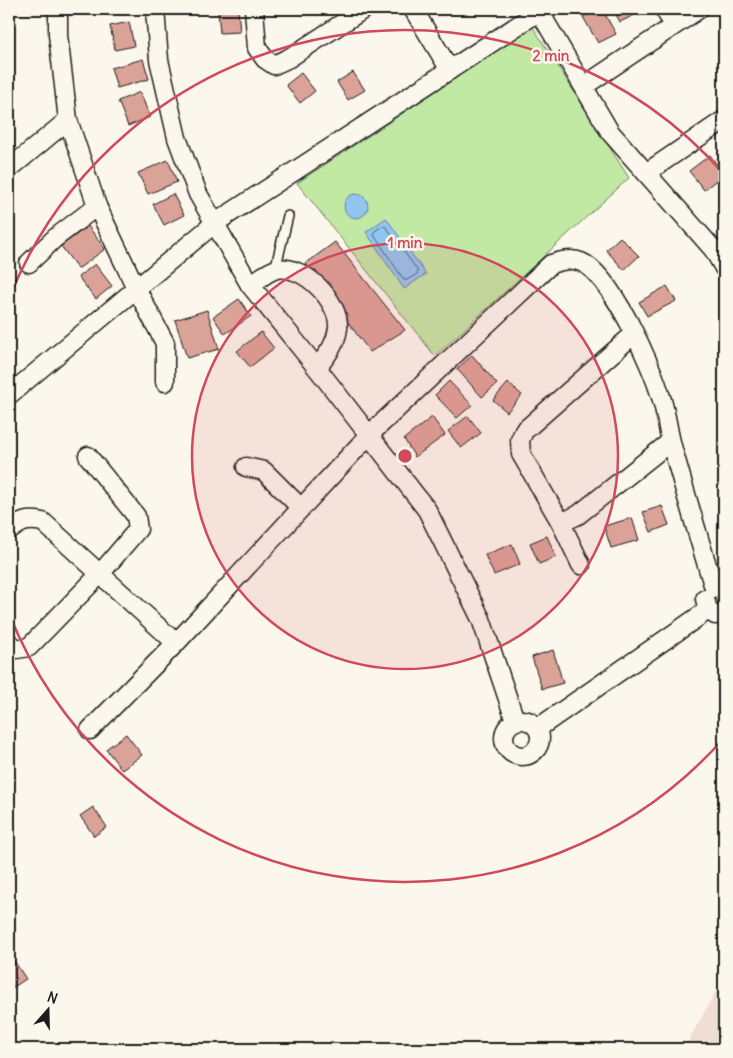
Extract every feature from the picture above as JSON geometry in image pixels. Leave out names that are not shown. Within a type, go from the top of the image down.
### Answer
[{"type":"street","points":[[58,9],[58,35],[68,120],[97,206],[136,288],[165,343],[165,382]]},
{"type":"street","points":[[155,9],[159,60],[177,138],[198,194],[250,285],[427,510],[481,619],[515,720]]},
{"type":"street","points":[[254,9],[257,48],[264,59],[274,64],[289,58],[364,9]]},
{"type":"street","points":[[413,9],[450,70]]},
{"type":"street","points":[[664,9],[674,26]]},
{"type":"street","points":[[584,86],[699,9]]},
{"type":"street","points":[[9,395],[214,223],[539,10],[610,132],[712,249],[724,268]]},
{"type":"street","points":[[9,169],[68,120]]},
{"type":"street","points":[[646,173],[724,120]]},
{"type":"street","points":[[29,263],[55,238],[97,206]]},
{"type":"street","points":[[90,730],[176,643],[369,435],[551,264],[565,260],[580,262],[591,268],[614,296],[650,364],[662,399],[670,442],[719,588],[707,593],[705,602],[716,612],[538,728]]},
{"type":"street","points":[[250,285],[275,270],[287,269],[303,275],[318,286],[336,312],[338,327],[333,348],[317,368]]},
{"type":"street","points":[[581,565],[561,523],[521,454],[520,440],[524,431],[634,334]]},
{"type":"street","points":[[561,523],[578,515],[670,442]]},
{"type":"street","points":[[9,643],[17,648],[29,648],[100,574],[138,529],[136,516],[88,456]]},
{"type":"street","points":[[246,467],[264,471],[302,508]]},
{"type":"street","points":[[9,531],[19,523],[29,520],[43,522],[176,643]]},
{"type":"street","points":[[515,720],[528,720],[538,728],[540,741],[534,752],[522,756],[510,752],[503,741],[505,729],[515,720]]},
{"type":"lane","points":[[275,270],[288,216]]},
{"type":"shaded area","points":[[724,976],[724,1049],[684,1049]]},
{"type":"green space","points":[[533,27],[629,178],[435,356],[297,183]]},
{"type":"green space","points":[[724,1034],[724,1049],[710,1049]]},
{"type":"water","points":[[356,194],[364,198],[368,206],[364,214],[356,218],[348,214],[344,206],[348,198]]},
{"type":"water","points":[[386,218],[426,274],[404,289],[366,232]]},
{"type":"building","points":[[108,9],[129,9],[129,13],[108,14]]},
{"type":"building","points":[[238,9],[240,32],[220,33],[218,11]]},
{"type":"building","points":[[598,9],[602,9],[616,34],[598,43],[583,17]]},
{"type":"building","points":[[613,9],[647,9],[620,22]]},
{"type":"building","points":[[129,22],[134,46],[115,50],[110,26]]},
{"type":"building","points":[[143,59],[149,79],[117,88],[111,68]]},
{"type":"building","points":[[353,72],[365,90],[348,100],[337,82]]},
{"type":"building","points":[[301,73],[315,91],[300,103],[286,85]]},
{"type":"building","points":[[140,92],[150,117],[128,126],[118,101]]},
{"type":"building","points":[[710,155],[724,174],[704,190],[689,171]]},
{"type":"building","points":[[168,160],[177,182],[148,194],[138,173]]},
{"type":"building","points":[[173,194],[184,215],[164,225],[153,204]]},
{"type":"building","points":[[88,226],[105,249],[78,269],[61,246]]},
{"type":"building","points":[[620,237],[639,256],[624,270],[606,250]]},
{"type":"building","points":[[335,242],[405,330],[370,352],[305,264]]},
{"type":"building","points":[[95,264],[112,286],[96,299],[78,277]]},
{"type":"building","points":[[667,286],[676,301],[647,316],[639,302]]},
{"type":"building","points":[[239,299],[251,316],[225,334],[213,317]]},
{"type":"building","points":[[207,310],[219,349],[187,358],[175,320]]},
{"type":"building","points":[[261,332],[274,348],[250,367],[237,351]]},
{"type":"building","points":[[472,355],[497,384],[482,397],[457,369]]},
{"type":"building","points":[[449,381],[472,405],[457,418],[435,395]]},
{"type":"building","points":[[508,383],[522,395],[507,412],[493,400]]},
{"type":"building","points":[[468,416],[481,433],[461,448],[448,431]]},
{"type":"building","points":[[432,417],[445,435],[415,457],[404,439]]},
{"type":"building","points":[[662,506],[669,525],[651,532],[643,512]]},
{"type":"building","points":[[632,518],[639,540],[611,548],[604,526]]},
{"type":"building","points":[[547,536],[556,557],[539,564],[530,543]]},
{"type":"building","points":[[512,544],[520,564],[494,575],[485,555]]},
{"type":"building","points":[[553,650],[563,683],[542,689],[532,657]]},
{"type":"building","points":[[126,734],[142,755],[122,770],[106,749]]},
{"type":"building","points":[[93,807],[107,827],[94,836],[80,816]]},
{"type":"building","points":[[9,953],[26,979],[9,990]]}]
